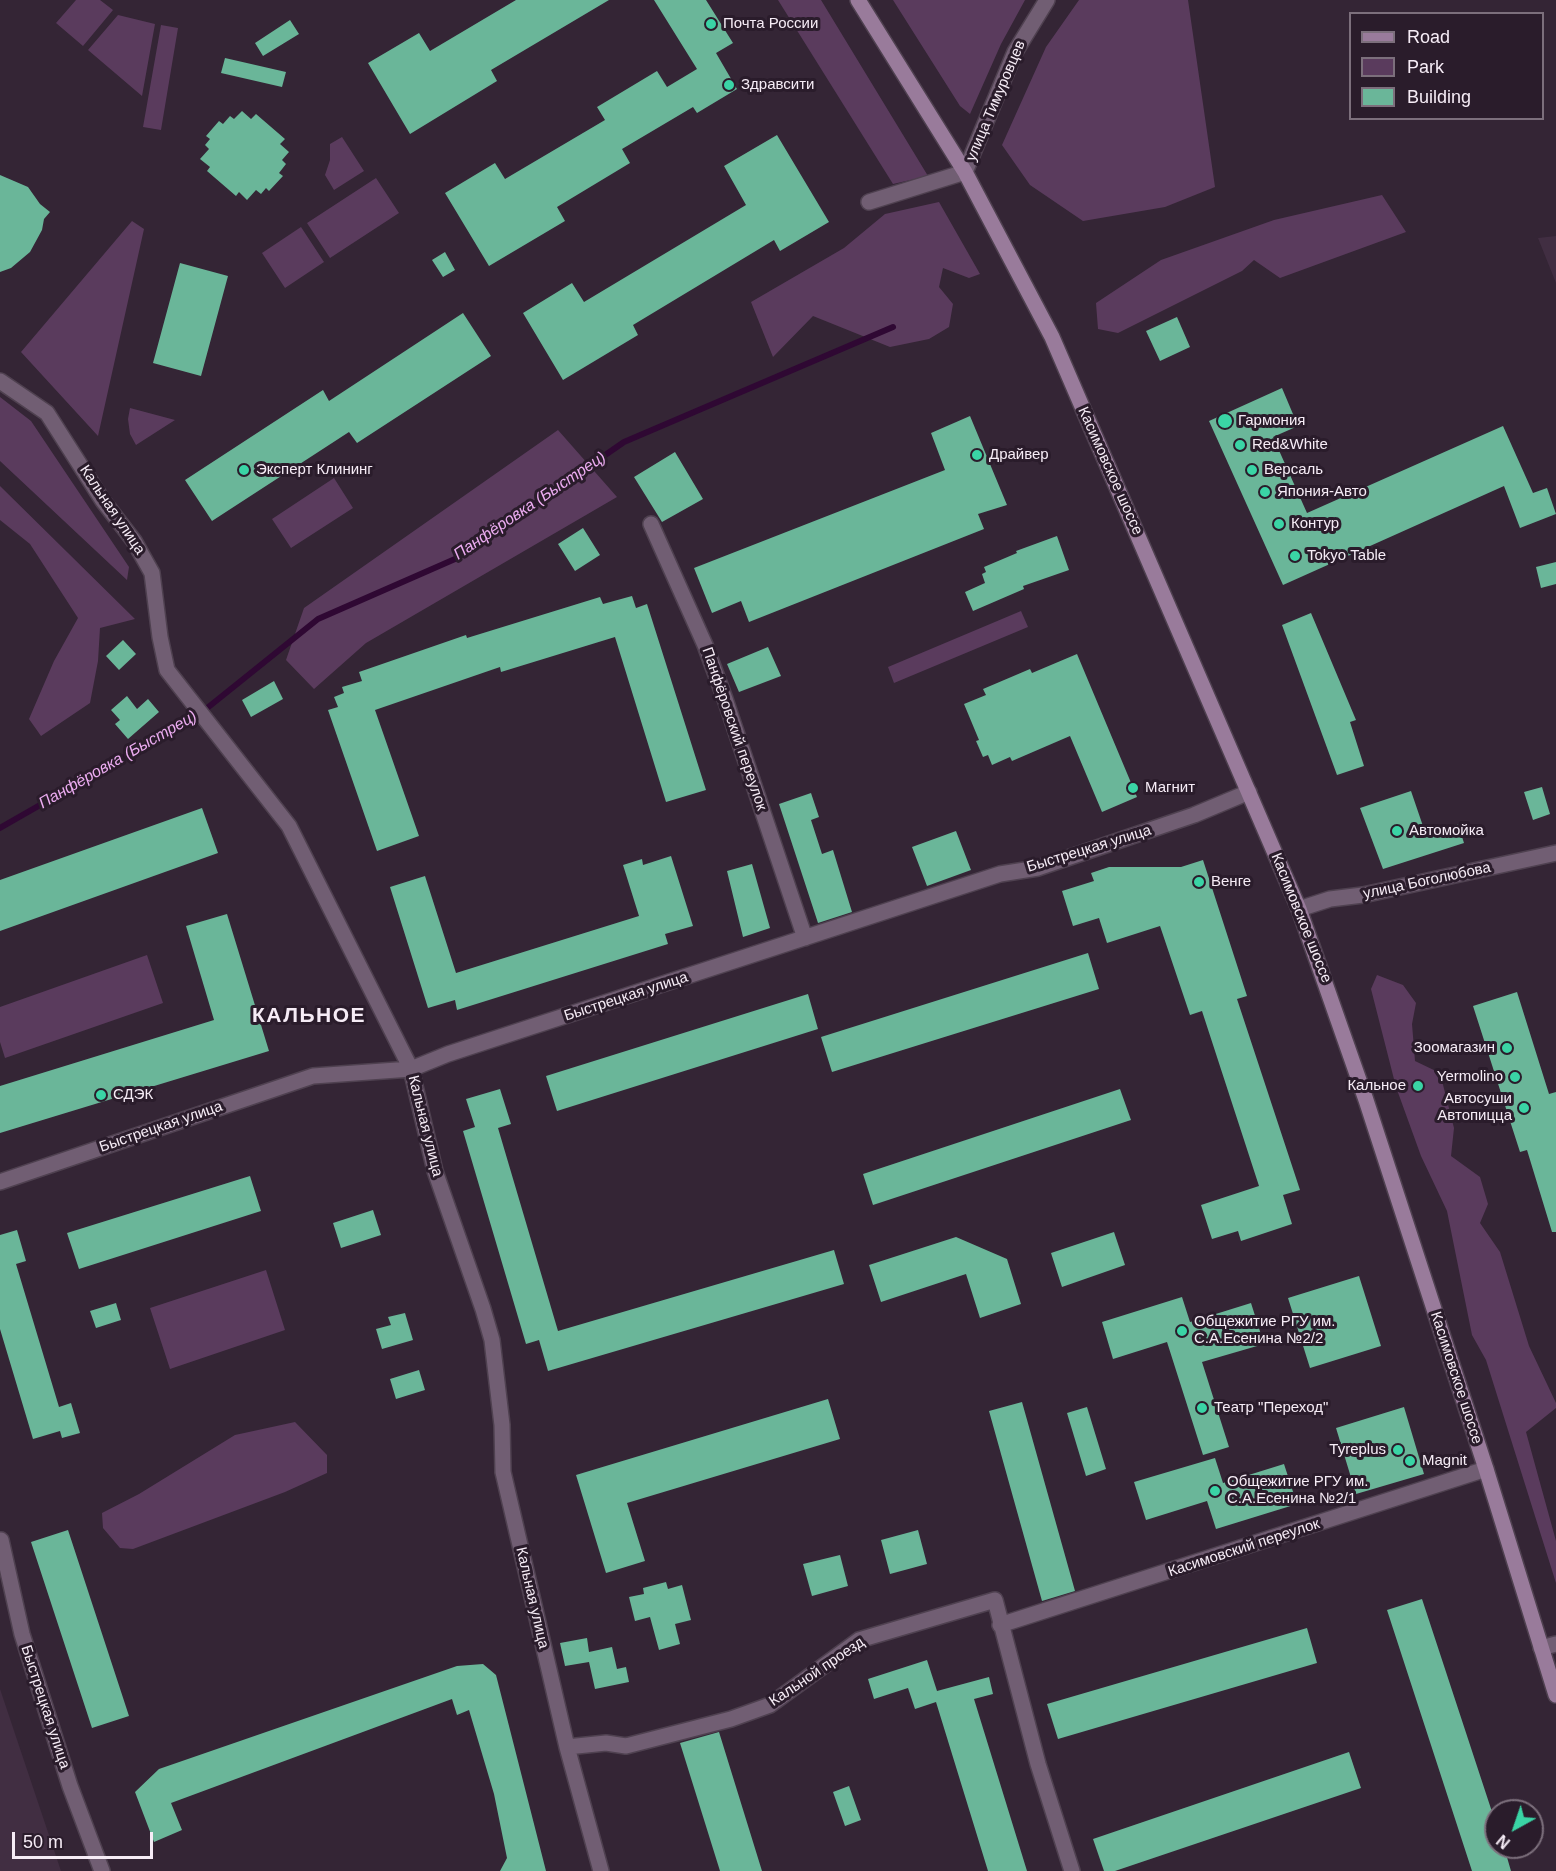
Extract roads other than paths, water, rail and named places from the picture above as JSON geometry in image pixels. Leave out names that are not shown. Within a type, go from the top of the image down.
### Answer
[{"type":"main road","name":"Касимовское шоссе","points":[[858,0],[965,172],[1052,337],[1299,909],[1360,1082],[1486,1469],[1549,1646],[1556,1695]]},
{"type":"street","name":"улица Тимуровцев","points":[[965,172],[1015,52],[1047,0]]},
{"type":"street","points":[[869,202],[965,172]]},
{"type":"street","name":"Кальная улица","points":[[0,381],[47,413],[103,501],[134,541],[152,573],[160,637],[167,670],[289,826],[411,1069],[435,1171],[492,1340],[502,1425],[503,1472],[567,1747],[601,1871]]},
{"type":"street","name":"Панфёровский переулок","points":[[651,524],[721,688],[805,938]]},
{"type":"street","name":"Быстрецкая улица","points":[[0,1182],[313,1076],[411,1069],[448,1054],[1000,874],[1038,868],[1194,815],[1249,792]]},
{"type":"street","name":"улица Боголюбова","points":[[1299,909],[1330,899],[1363,895],[1556,853]]},
{"type":"street","name":"Касимовский переулок","points":[[1000,1625],[1486,1469]]},
{"type":"street","name":"Быстрецкая улица","points":[[1,1540],[22,1634],[70,1786],[102,1871]]},
{"type":"street","name":"Кальной проезд","points":[[567,1747],[606,1743],[626,1746],[731,1719],[770,1705],[859,1640],[995,1600],[1000,1625]]},
{"type":"street","points":[[1000,1625],[1038,1764],[1072,1871]]},
{"type":"waterway","name":"Панфёровка (Быстрец)","points":[[0,828],[201,713],[318,619],[455,559],[624,442],[893,327]]},
{"type":"place","name":"Почта России","points":[[711,24]]},
{"type":"place","name":"Здравсити","points":[[729,85]]},
{"type":"place","name":"Гармония","points":[[1225,421]]},
{"type":"place","name":"Red&White","points":[[1240,445]]},
{"type":"place","name":"Драйвер","points":[[977,455]]},
{"type":"place","name":"Эксперт Клининг","points":[[244,470]]},
{"type":"place","name":"Версаль","points":[[1252,470]]},
{"type":"place","name":"Япония-Авто","points":[[1265,492]]},
{"type":"place","name":"Контур","points":[[1279,524]]},
{"type":"place","name":"Tokyo Table","points":[[1295,556]]},
{"type":"place","name":"Магнит","points":[[1133,788]]},
{"type":"place","name":"Автомойка","points":[[1397,831]]},
{"type":"place","name":"Венге","points":[[1199,882]]},
{"type":"place","name":"Зоомагазин","points":[[1507,1048]]},
{"type":"place","name":"Yermolino","points":[[1515,1077]]},
{"type":"place","name":"Кальное","points":[[1418,1086]]},
{"type":"place","name":"СДЭК","points":[[101,1095]]},
{"type":"place","name":"Автосуши Автопицца","points":[[1524,1108]]},
{"type":"place","name":"Общежитие РГУ им. С.А.Есенина №2/2","points":[[1182,1331]]},
{"type":"place","name":"Театр \"Переход\"","points":[[1202,1408]]},
{"type":"place","name":"Tyreplus","points":[[1398,1450]]},
{"type":"place","name":"Magnit","points":[[1410,1461]]},
{"type":"place","name":"Общежитие РГУ им. С.А.Есенина №2/1","points":[[1215,1491]]},
{"type":"district","name":"КАЛЬНОЕ","points":[[309,1016]]}]
